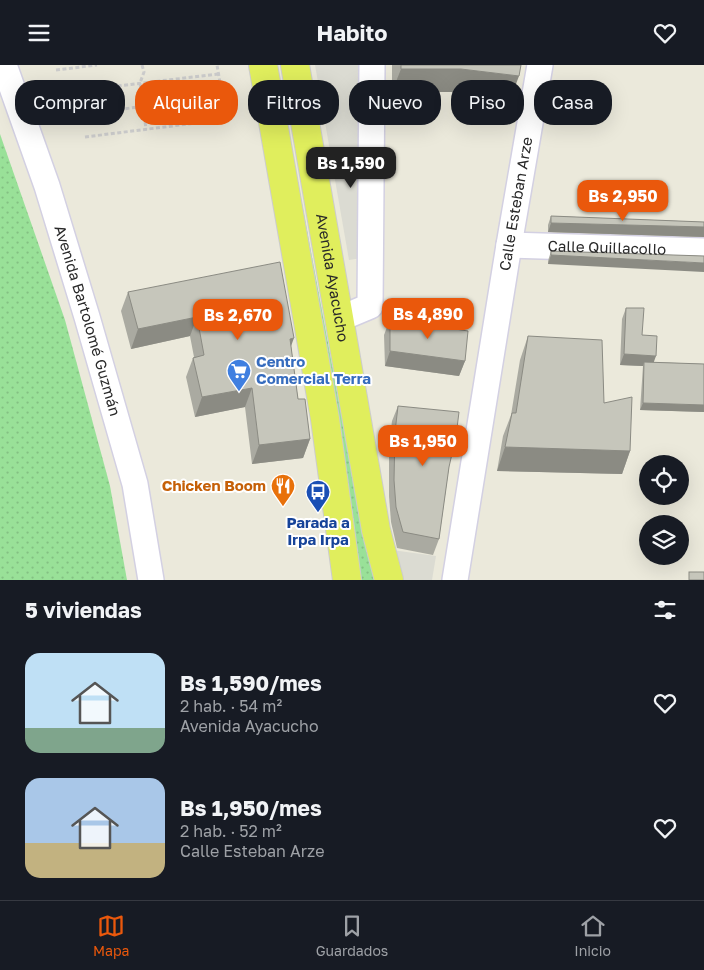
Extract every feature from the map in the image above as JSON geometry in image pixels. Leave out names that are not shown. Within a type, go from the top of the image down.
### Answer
[{"type":"main road","name":"Avenida Ayacucho","points":[[263,65],[325,419],[346,580]]},
{"type":"main road","name":"Avenida Ayacucho","points":[[295,65],[376,530],[389,580]]},
{"type":"street","name":"Avenida Bartolomé Guzmán","points":[[4,65],[47,186],[135,484],[151,580]]},
{"type":"street","points":[[339,319],[370,306],[372,65]]},
{"type":"street","name":"Calle Esteban Arze","points":[[455,580],[540,65]]},
{"type":"street","name":"Calle Quillacollo","points":[[509,245],[704,251]]},
{"type":"path","points":[[56,70],[97,65]]},
{"type":"path","points":[[141,80],[144,73],[142,65]]},
{"type":"path","points":[[217,65],[220,80]]},
{"type":"path","points":[[166,80],[219,74]]},
{"type":"path","points":[[145,125],[146,129]]},
{"type":"path","points":[[85,137],[179,125]]},
{"type":"green space","points":[[0,134],[65,320],[110,486],[127,580],[0,580]]},
{"type":"green space","points":[[296,171],[360,515],[375,580],[360,580],[353,516]]},
{"type":"shaded area","points":[[315,65],[361,65],[361,80],[349,80],[349,125],[361,125],[362,258],[349,260],[325,125],[339,125],[339,80],[318,80]]},
{"type":"shaded area","points":[[392,550],[436,556],[432,580],[400,580]]},
{"type":"building","points":[[401,65],[521,65],[519,76],[461,69],[401,69]]},
{"type":"building","points":[[551,216],[704,222],[704,227],[551,223]]},
{"type":"building","points":[[551,251],[704,256],[704,263],[551,255]]},
{"type":"building","points":[[280,262],[294,338],[290,339],[298,399],[305,399],[310,439],[259,445],[252,388],[202,397],[193,358],[204,355],[197,317],[138,329],[128,292]]},
{"type":"building","points":[[626,308],[644,308],[642,335],[657,336],[656,356],[624,354]]},
{"type":"building","points":[[390,319],[468,331],[465,361],[390,351]]},
{"type":"building","points":[[528,336],[602,340],[604,403],[632,397],[630,451],[505,447],[512,413],[516,413]]},
{"type":"building","points":[[644,362],[704,364],[704,405],[643,403]]},
{"type":"building","points":[[398,406],[459,412],[439,539],[403,532],[396,507],[394,480],[395,432]]},
{"type":"building","points":[[689,572],[704,572],[704,580],[689,580]]},
{"type":"place","name":"Centro Comercial Terra","points":[[239,392]]},
{"type":"place","name":"Chicken Boom","points":[[283,507]]},
{"type":"place","name":"Parada a Irpa Irpa","points":[[318,513]]}]
